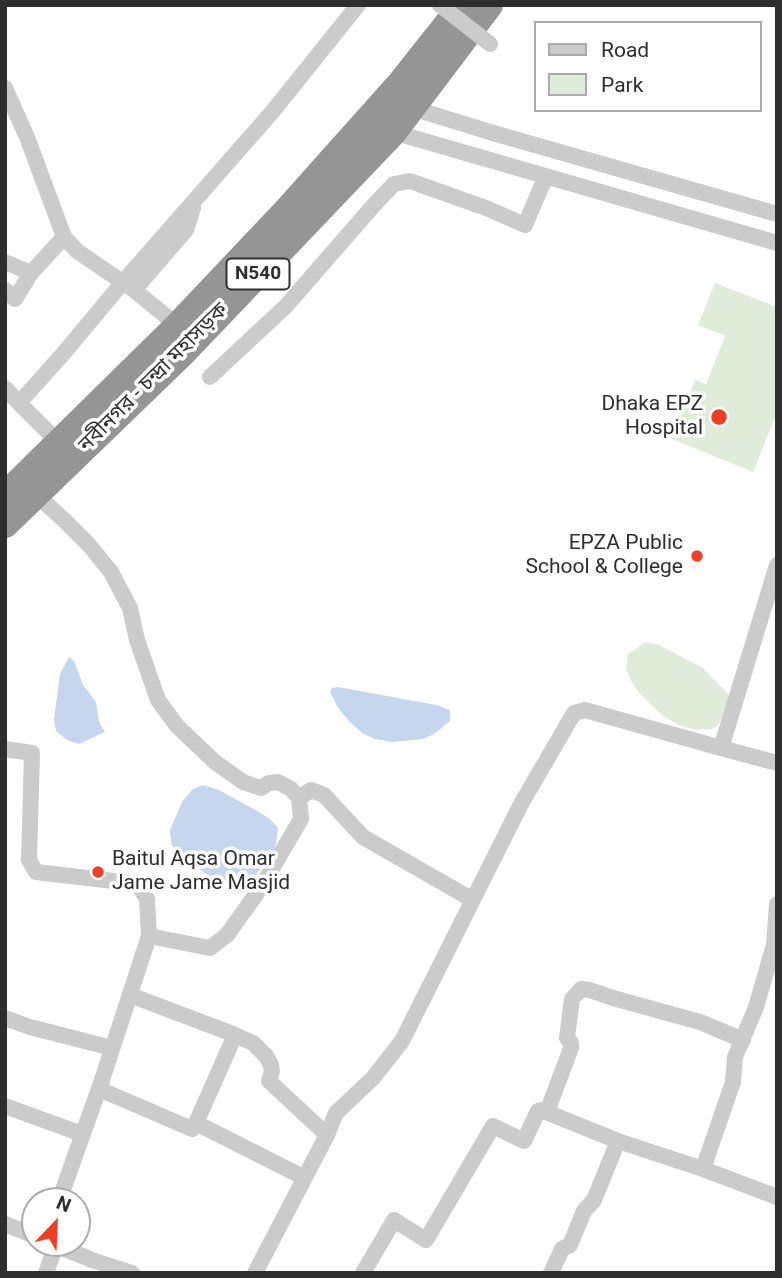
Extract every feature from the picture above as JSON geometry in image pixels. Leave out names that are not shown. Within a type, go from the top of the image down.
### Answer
[{"type":"highway","name":"নবীনগর - চন্দ্রা মহাসড়ক","points":[[5,496],[178,326],[285,213],[402,82],[463,5]]},
{"type":"highway","name":"নবীনগর - চন্দ্রা মহাসড়ক","points":[[5,524],[180,355],[393,132],[489,5]]},
{"type":"street","points":[[19,403],[63,354],[186,230],[196,199],[273,111],[358,5]]},
{"type":"street","points":[[440,5],[489,44]]},
{"type":"street","points":[[5,88],[27,136],[64,237],[77,251],[129,286],[178,326]]},
{"type":"street","points":[[412,108],[777,214]]},
{"type":"street","points":[[393,132],[777,243]]},
{"type":"street","points":[[210,377],[286,306],[394,184],[410,181],[525,225],[546,176]]},
{"type":"street","points":[[5,290],[15,299],[31,273],[64,237]]},
{"type":"street","points":[[5,262],[31,273]]},
{"type":"street","points":[[5,388],[59,443]]},
{"type":"street","points":[[35,494],[89,545],[111,572],[130,608],[137,640],[158,700],[177,726],[215,762],[243,782],[261,788],[278,782],[291,789],[299,799],[301,819],[294,834],[227,935],[210,948],[149,936]]},
{"type":"street","points":[[721,748],[777,565]]},
{"type":"street","points":[[255,1273],[336,1113],[373,1078],[402,1041],[521,804],[574,713],[585,710],[777,763]]},
{"type":"street","points":[[5,749],[32,753],[29,860],[36,872],[131,883],[139,886],[146,899],[149,936],[64,1187]]},
{"type":"street","points":[[299,799],[311,790],[324,795],[363,837],[473,900]]},
{"type":"street","points":[[703,1168],[733,1082],[735,1057],[756,1007],[776,938],[777,904]]},
{"type":"street","points":[[547,1112],[571,1048],[567,1038],[572,999],[581,989],[700,1022],[743,1040]]},
{"type":"street","points":[[130,995],[253,1043],[267,1056],[272,1071],[269,1081],[327,1135]]},
{"type":"street","points":[[5,1018],[112,1048]]},
{"type":"street","points":[[99,1089],[192,1129],[235,1035]]},
{"type":"street","points":[[5,1106],[82,1134]]},
{"type":"street","points":[[363,1273],[394,1220],[426,1240],[493,1126],[524,1141],[538,1111],[541,1110],[777,1196]]},
{"type":"street","points":[[196,1123],[305,1178]]},
{"type":"street","points":[[551,1273],[562,1249],[570,1245],[584,1211],[594,1200],[618,1140]]},
{"type":"street","points":[[85,1257],[132,1273]]},
{"type":"green space","points":[[715,283],[777,307],[777,413],[753,472],[672,439],[695,380],[706,384],[725,336],[698,325]]},
{"type":"green space","points":[[646,642],[659,645],[703,668],[728,694],[728,703],[719,724],[713,729],[696,730],[678,725],[662,715],[640,694],[626,669],[628,654]]},
{"type":"water","points":[[69,657],[74,661],[83,685],[96,702],[99,722],[105,732],[79,744],[67,740],[56,731],[54,719],[60,674]]},
{"type":"water","points":[[332,688],[436,705],[450,710],[450,721],[423,739],[392,742],[375,739],[362,733],[338,708],[330,692]]},
{"type":"water","points":[[203,785],[219,790],[259,812],[278,828],[272,856],[251,880],[239,884],[209,876],[177,853],[171,843],[170,830],[182,802],[193,789]]},
{"type":"place","name":"Dhaka EPZ Hospital","points":[[719,417]]},
{"type":"place","name":"EPZA Public School & College","points":[[697,556]]},
{"type":"place","name":"Baitul Aqsa Omar Jame Jame Masjid","points":[[98,872]]}]
